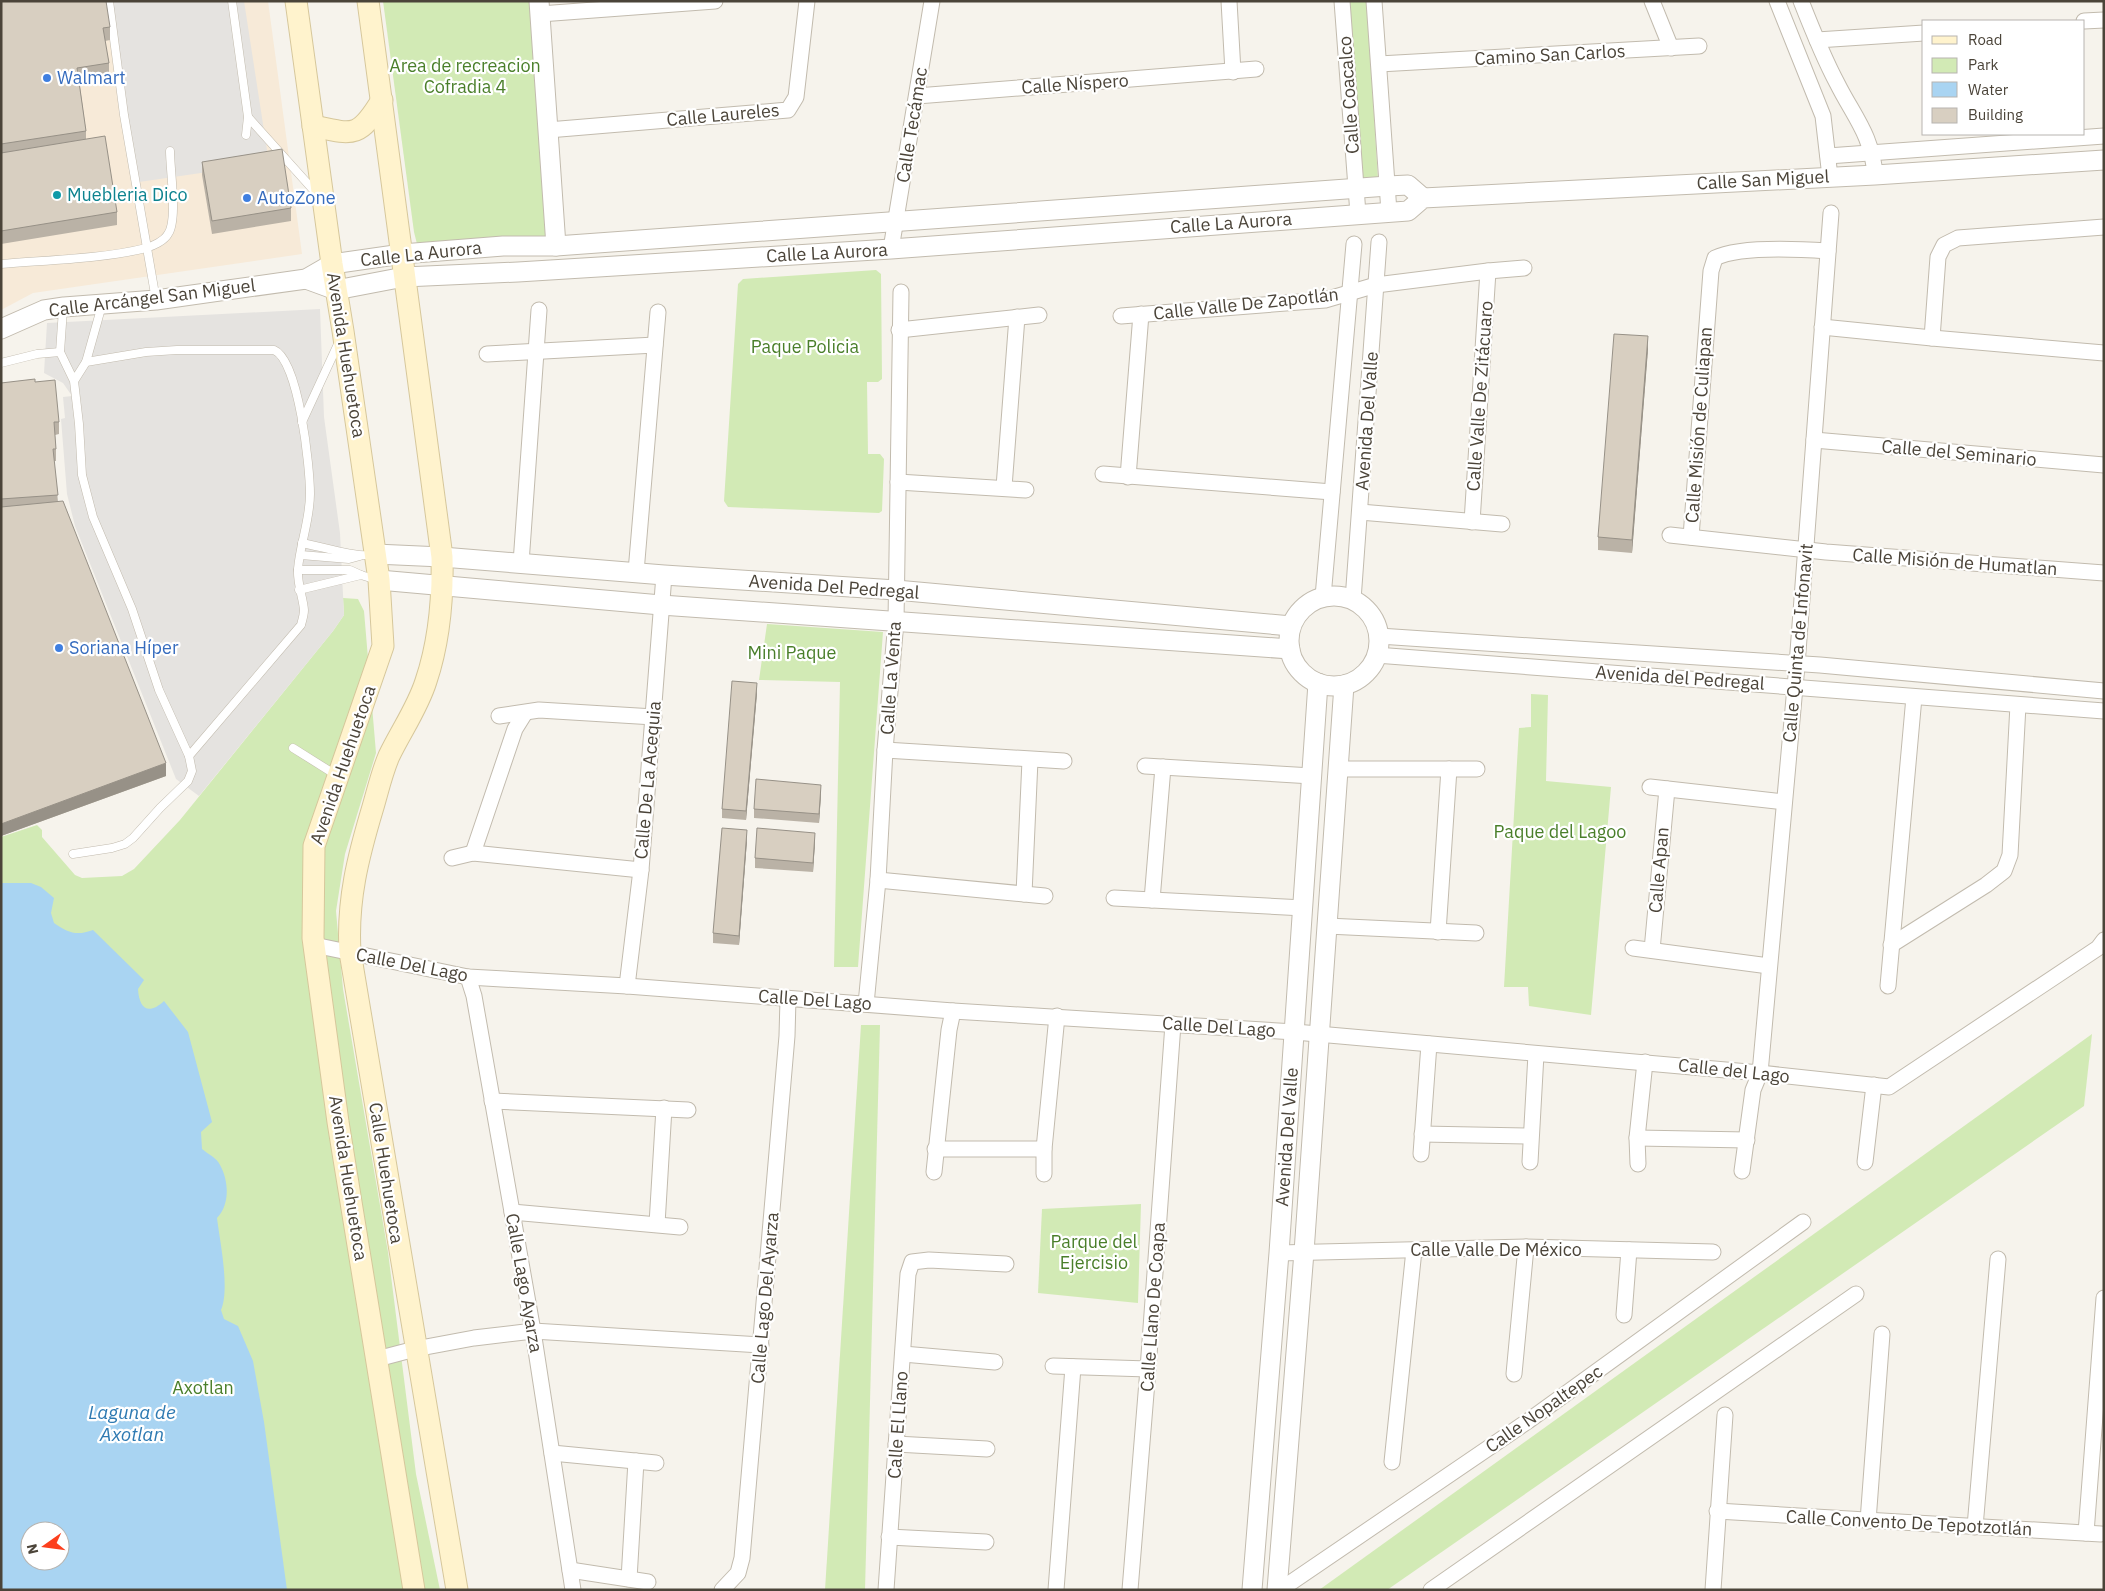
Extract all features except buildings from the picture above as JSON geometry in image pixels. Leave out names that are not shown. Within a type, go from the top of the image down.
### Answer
[{"type":"main road","name":"Avenida Huehuetoca","points":[[296,1],[312,126],[343,331],[370,578],[383,646],[314,846],[314,945],[338,1122],[414,1590]]},
{"type":"main road","points":[[368,1],[442,557],[443,585]]},
{"type":"main road","points":[[312,126],[337,131],[361,129],[368,123],[382,100]]},
{"type":"main road","name":"Calle Huehuetoca","points":[[443,585],[432,658],[426,683],[388,758],[358,858],[351,892],[348,926],[350,952],[415,1349],[457,1590]]},
{"type":"street","points":[[556,246],[539,8],[715,1]]},
{"type":"street","name":"Calle Laureles","points":[[548,130],[788,110],[796,96],[806,1]]},
{"type":"street","name":"Calle Tecámac","points":[[891,249],[932,1]]},
{"type":"street","points":[[1229,1],[1233,72]]},
{"type":"street","name":"Calle Coacalco","points":[[1342,1],[1358,214]]},
{"type":"street","name":"Calle Coacalco","points":[[1374,1],[1389,212]]},
{"type":"street","points":[[1652,1],[1671,48]]},
{"type":"street","points":[[1777,1],[1823,116],[1830,177]]},
{"type":"street","points":[[1801,1],[1838,85],[1865,132],[1872,154],[1875,175]]},
{"type":"street","points":[[2085,22],[2104,20]]},
{"type":"street","points":[[1817,40],[1922,33]]},
{"type":"street","name":"Camino San Carlos","points":[[1379,64],[1698,46]]},
{"type":"street","name":"Calle Níspero","points":[[917,96],[1256,69]]},
{"type":"street","points":[[1828,156],[2104,136]]},
{"type":"street","name":"Calle San Miguel","points":[[1423,198],[1875,175],[2104,160]]},
{"type":"street","points":[[1388,186],[1408,185],[1423,198],[1408,211],[1389,212]]},
{"type":"street","name":"Calle La Aurora","points":[[306,279],[332,264],[402,254],[503,246],[556,246],[1388,186]]},
{"type":"street","name":"Calle La Aurora","points":[[336,290],[404,277],[518,272],[891,249],[1389,212]]},
{"type":"street","name":"Calle Quinta de Infonavit","points":[[1742,1171],[1753,1090],[1760,1073],[1770,966],[1797,665],[1831,213]]},
{"type":"street","points":[[1932,338],[1938,258],[1944,245],[1958,238],[2104,227]]},
{"type":"street","name":"Avenida Del Valle","points":[[1353,600],[1379,242]]},
{"type":"street","name":"Avenida Del Valle","points":[[1323,597],[1354,244]]},
{"type":"street","name":"Calle Misión de Culiapan","points":[[1805,549],[1691,537],[1711,271],[1715,258],[1727,252],[1799,249],[1828,251]]},
{"type":"street","points":[[1351,293],[1376,285],[1524,268]]},
{"type":"street","name":"Calle Valle De Zitácuaro","points":[[1472,522],[1488,271]]},
{"type":"street","points":[[306,279],[336,290]]},
{"type":"street","name":"Calle Arcángel San Miguel","points":[[1,329],[44,310],[64,306],[156,300],[306,279]]},
{"type":"street","name":"Calle La Venta","points":[[866,1004],[878,880],[885,750],[896,621],[901,292]]},
{"type":"street","name":"Calle Valle De Zapotlán","points":[[1121,316],[1325,300],[1351,293]]},
{"type":"street","points":[[521,563],[539,310]]},
{"type":"street","points":[[636,572],[658,312]]},
{"type":"street","name":"Calle Valle De Zapotlán","points":[[1128,477],[1141,314]]},
{"type":"street","points":[[899,330],[1038,315]]},
{"type":"street","points":[[1004,487],[1018,317]]},
{"type":"street","points":[[1822,327],[2104,353]]},
{"type":"street","points":[[487,354],[655,345]]},
{"type":"street","name":"Calle del Seminario","points":[[1814,440],[2104,465]]},
{"type":"street","points":[[1103,474],[1332,492]]},
{"type":"street","points":[[898,482],[1004,487],[1026,490]]},
{"type":"street","points":[[1360,512],[1502,524]]},
{"type":"street","points":[[1670,535],[1691,537]]},
{"type":"street","name":"Calle Misión de Humatlan","points":[[1805,549],[2104,573]]},
{"type":"street","name":"Avenida Del Pedregal","points":[[367,555],[442,557],[664,575],[896,590],[1291,626]]},
{"type":"street","name":"Calle De La Acequia","points":[[627,986],[654,717],[664,575]]},
{"type":"street","name":"Avenida Del Pedregal","points":[[370,578],[661,605],[1290,649]]},
{"type":"street","points":[[1338,596],[1353,600],[1371,614],[1378,645],[1371,667],[1363,676],[1344,685],[1331,686],[1318,683],[1300,670],[1293,660],[1290,649],[1291,626],[1298,613],[1310,603],[1323,597],[1338,596]]},
{"type":"street","name":"Avenida del Pedregal","points":[[1378,645],[1820,665],[2104,691]]},
{"type":"street","name":"Avenida del Pedregal","points":[[1378,645],[1795,687],[2104,711]]},
{"type":"street","name":"Avenida Del Valle","points":[[1252,1590],[1279,1253],[1318,683]]},
{"type":"street","name":"Avenida Del Valle","points":[[1279,1590],[1344,685]]},
{"type":"street","points":[[1888,986],[1914,697]]},
{"type":"street","points":[[1891,945],[1986,885],[2004,870],[2010,855],[2018,705]]},
{"type":"street","points":[[499,716],[539,710],[654,717]]},
{"type":"street","points":[[474,853],[515,729],[525,713]]},
{"type":"street","points":[[885,750],[1064,761]]},
{"type":"street","points":[[1024,894],[1030,760]]},
{"type":"street","points":[[1145,766],[1312,776]]},
{"type":"street","points":[[1152,900],[1163,767]]},
{"type":"street","points":[[1337,768],[1477,769]]},
{"type":"street","points":[[1438,932],[1449,769]]},
{"type":"street","points":[[1650,787],[1784,802]]},
{"type":"street","name":"Calle Apan","points":[[1652,950],[1667,789]]},
{"type":"street","points":[[452,858],[474,853],[640,870]]},
{"type":"street","points":[[878,880],[1046,896]]},
{"type":"street","points":[[1114,898],[1304,908]]},
{"type":"street","points":[[1328,926],[1476,933]]},
{"type":"street","name":"Calle del Lago","points":[[1320,1034],[1645,1062],[1889,1086],[2098,948],[2104,940]]},
{"type":"street","name":"Calle Del Lago","points":[[314,945],[468,977],[627,986],[953,1011],[1057,1016],[1320,1034]]},
{"type":"street","points":[[1633,948],[1770,966]]},
{"type":"street","name":"Calle Lago Ayarza","points":[[468,977],[474,996],[533,1331],[573,1590]]},
{"type":"street","name":"Calle Lago Del Ayarza","points":[[722,1590],[738,1574],[742,1558],[787,1036],[788,999]]},
{"type":"street","points":[[934,1172],[935,1149],[953,1011]]},
{"type":"street","points":[[1044,1174],[1044,1149],[1057,1016]]},
{"type":"street","name":"Calle Llano De Coapa","points":[[1130,1590],[1173,1024]]},
{"type":"street","points":[[1421,1154],[1429,1044]]},
{"type":"street","points":[[1530,1162],[1536,1054]]},
{"type":"street","points":[[1638,1164],[1637,1138],[1645,1062]]},
{"type":"street","points":[[1865,1162],[1874,1085]]},
{"type":"street","points":[[492,1101],[688,1110]]},
{"type":"street","points":[[657,1224],[664,1108]]},
{"type":"street","points":[[1422,1134],[1530,1136]]},
{"type":"street","points":[[1637,1138],[1747,1140]]},
{"type":"street","points":[[935,1149],[1044,1149]]},
{"type":"street","points":[[512,1212],[680,1227]]},
{"type":"street","name":"Calle Nopaltepec","points":[[1279,1590],[1528,1421],[1803,1222]]},
{"type":"street","points":[[1514,1374],[1526,1247]]},
{"type":"street","name":"Calle Valle De México","points":[[1279,1253],[1526,1247],[1713,1252]]},
{"type":"street","points":[[1392,1462],[1414,1250]]},
{"type":"street","points":[[1624,1315],[1629,1250]]},
{"type":"street","name":"Calle El Llano","points":[[886,1590],[908,1274],[912,1262],[929,1260],[1006,1264]]},
{"type":"street","points":[[1975,1527],[1998,1260]]},
{"type":"street","points":[[1431,1590],[1856,1294]]},
{"type":"street","name":"Calle Convento De Tepotzotlán","points":[[1717,1511],[2093,1533],[2104,1298]]},
{"type":"street","points":[[377,1359],[415,1349],[474,1338],[533,1331],[761,1345]]},
{"type":"street","points":[[1868,1521],[1882,1334]]},
{"type":"street","points":[[903,1354],[995,1362]]},
{"type":"street","points":[[1053,1366],[1148,1369]]},
{"type":"street","points":[[1056,1590],[1073,1367]]},
{"type":"street","points":[[1713,1590],[1725,1415]]},
{"type":"street","points":[[896,1444],[987,1449]]},
{"type":"street","points":[[552,1453],[656,1463]]},
{"type":"street","points":[[629,1579],[636,1461]]},
{"type":"street","points":[[889,1538],[986,1542]]},
{"type":"street","points":[[570,1570],[648,1582]]},
{"type":"lane","points":[[108,1],[124,115],[156,300]]},
{"type":"lane","points":[[232,1],[248,117],[246,135]]},
{"type":"lane","points":[[248,117],[325,202]]},
{"type":"lane","points":[[1,264],[115,254],[148,248],[162,240],[168,234],[174,216],[170,151]]},
{"type":"lane","points":[[74,381],[86,362],[102,305]]},
{"type":"lane","points":[[64,306],[60,352],[74,381],[82,475],[93,517],[132,609],[159,690],[189,756],[192,771],[188,781],[125,844],[73,854]]},
{"type":"lane","points":[[302,422],[343,331]]},
{"type":"lane","points":[[86,362],[146,352],[177,350],[277,351],[282,355],[298,393],[310,494],[308,520],[298,570],[299,590],[304,611],[301,625],[189,756]]},
{"type":"lane","points":[[1,363],[37,354],[60,352]]},
{"type":"lane","points":[[302,543],[367,555]]},
{"type":"lane","points":[[301,555],[349,559],[367,555]]},
{"type":"lane","points":[[298,570],[350,570],[370,578]]},
{"type":"lane","points":[[299,590],[370,578]]},
{"type":"lane","points":[[293,748],[338,776]]},
{"type":"shaded area","points":[[1,1],[268,1],[302,254],[33,293],[1,310]]},
{"type":"shaded area","points":[[104,1],[244,1],[269,163],[132,183]]},
{"type":"shaded area","points":[[320,309],[324,417],[340,533],[344,615],[199,796],[176,779],[75,526],[67,494],[61,419],[65,418],[63,397],[72,396],[63,383],[44,373],[47,323]]},
{"type":"green space","name":"Area de recreacion Cofradia 4","points":[[383,1],[530,1],[552,238],[418,248],[414,232]]},
{"type":"green space","points":[[1348,1],[1367,1],[1378,179],[1360,185]]},
{"type":"green space","name":"Paque Policia","points":[[876,270],[881,274],[882,379],[878,382],[867,382],[868,454],[880,454],[884,459],[882,511],[879,513],[728,507],[724,501],[738,284],[743,279]]},
{"type":"green space","name":"Axotlan","points":[[343,598],[358,599],[364,611],[376,753],[345,854],[336,911],[343,989],[388,1252],[416,1474],[440,1590],[1,1590],[1,837],[37,825],[42,830],[42,837],[75,875],[82,878],[122,876],[134,869],[180,820],[344,615]]},
{"type":"green space","name":"Mini Paque","points":[[767,624],[883,632],[858,967],[834,967],[840,682],[759,680]]},
{"type":"green space","name":"Paque del Lagoo","points":[[1531,694],[1548,695],[1546,781],[1611,787],[1591,1015],[1529,1006],[1528,987],[1504,987],[1519,728],[1531,727]]},
{"type":"green space","points":[[861,1025],[880,1025],[865,1590],[825,1590]]},
{"type":"green space","points":[[2092,1034],[2084,1106],[1387,1590],[1319,1590]]},
{"type":"green space","name":"Parque del Ejercisio","points":[[1141,1204],[1138,1303],[1038,1293],[1042,1209]]},
{"type":"water","name":"Laguna de Axotlan","points":[[1,883],[31,883],[41,887],[54,898],[51,913],[54,923],[64,929],[77,933],[93,930],[144,980],[138,989],[142,1005],[149,1009],[158,1006],[164,1001],[188,1032],[212,1122],[201,1132],[202,1149],[219,1163],[225,1178],[227,1193],[224,1206],[217,1218],[225,1290],[221,1310],[224,1319],[238,1326],[253,1361],[264,1422],[287,1590],[1,1590]]},
{"type":"place","name":"Walmart","points":[[47,78]]},
{"type":"place","name":"Muebleria Dico","points":[[57,195]]},
{"type":"place","name":"AutoZone","points":[[247,198]]},
{"type":"place","name":"Soriana Híper","points":[[59,648]]}]
